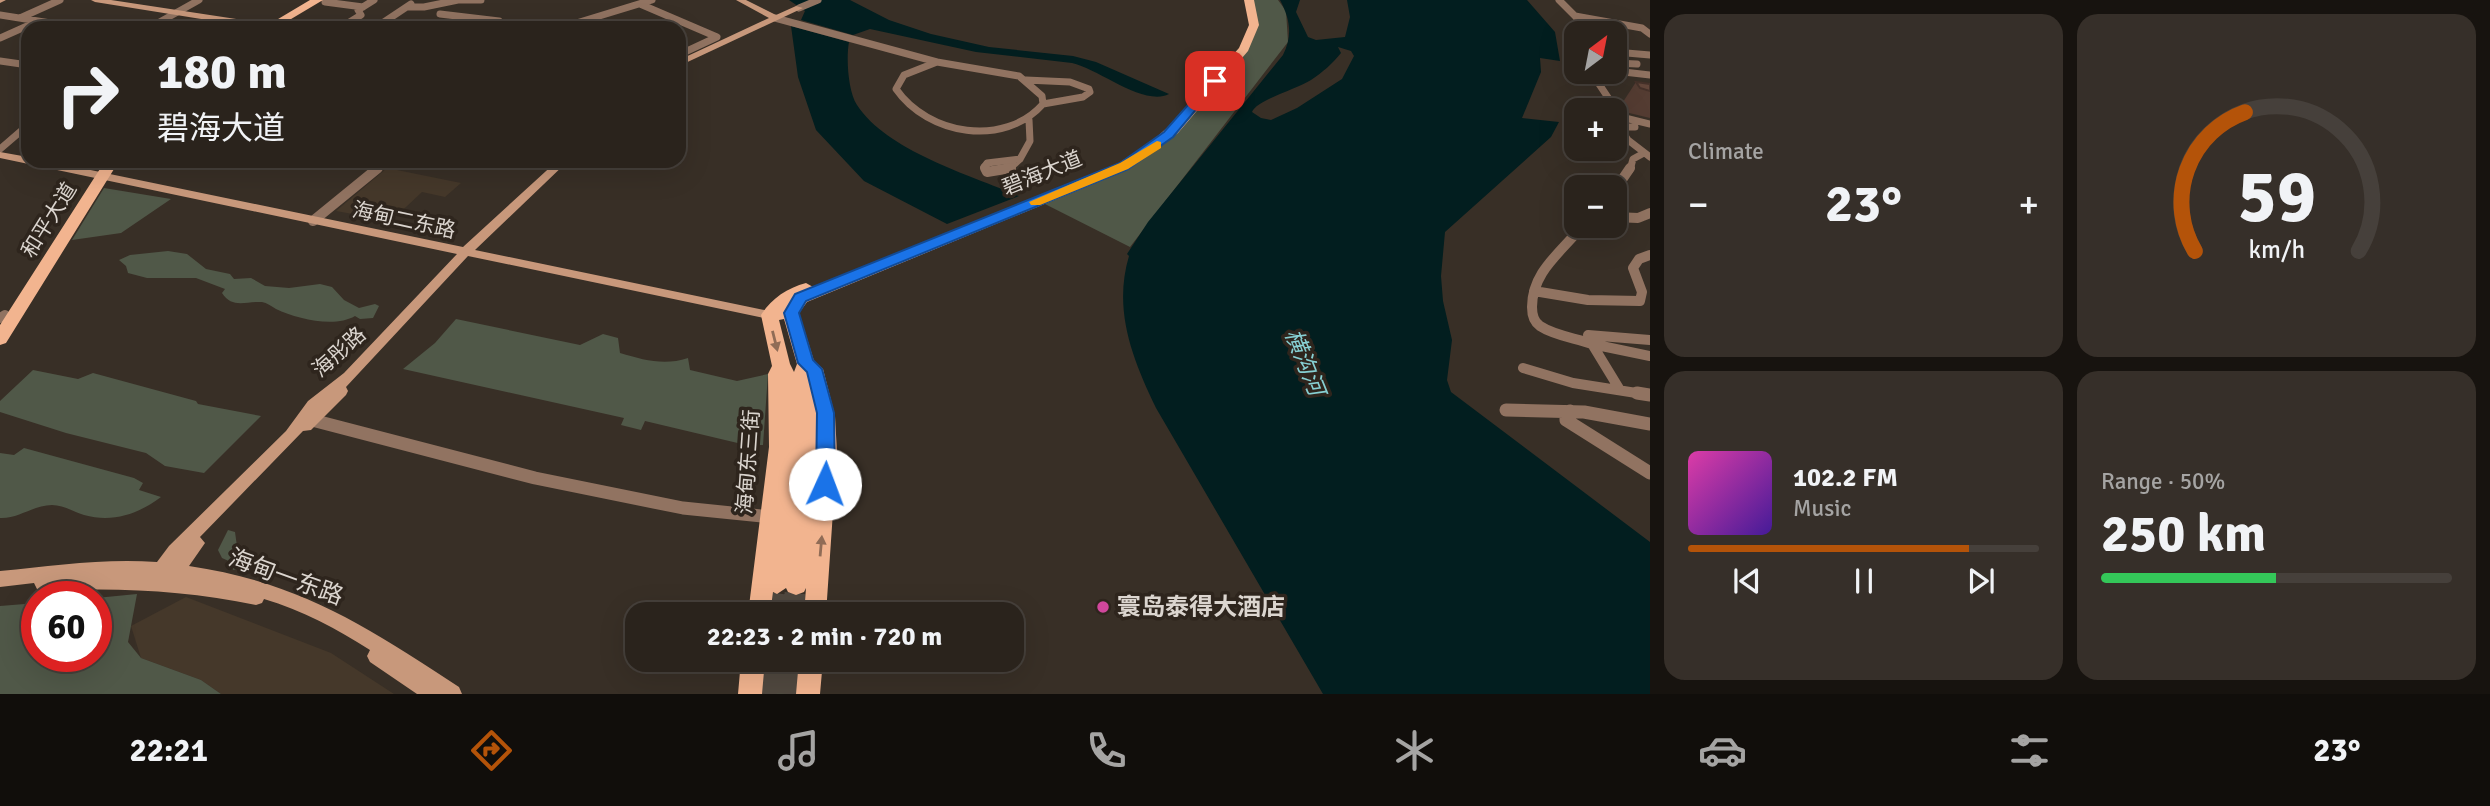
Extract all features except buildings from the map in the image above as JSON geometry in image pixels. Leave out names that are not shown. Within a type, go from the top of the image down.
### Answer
[{"type":"main road","points":[[95,0],[178,11]]},
{"type":"main road","points":[[116,0],[239,21]]},
{"type":"main road","points":[[740,0],[775,18]]},
{"type":"main road","points":[[746,0],[770,11],[775,18]]},
{"type":"main road","name":"碧海大道","points":[[779,310],[801,298],[1124,166],[1149,150],[1178,125],[1244,49],[1254,25],[1247,0]]},
{"type":"main road","points":[[286,21],[324,1]]},
{"type":"main road","points":[[686,59],[799,8]]},
{"type":"main road","name":"海甸二东路","points":[[0,151],[21,157]]},
{"type":"main road","name":"海彤路","points":[[163,578],[175,551],[291,435],[313,405],[352,374],[471,251],[558,168]]},
{"type":"main road","name":"海甸二东路","points":[[101,169],[316,219],[779,310]]},
{"type":"main road","name":"和平大道","points":[[2,319],[101,169]]},
{"type":"main road","name":"和平大道","points":[[0,339],[101,169]]},
{"type":"main road","name":"海彤路","points":[[163,578],[471,251]]},
{"type":"main road","points":[[779,310],[806,363],[814,369],[827,428],[827,468],[816,602]]},
{"type":"main road","name":"海甸东三街","points":[[760,602],[779,447],[779,310]]},
{"type":"main road","points":[[781,366],[788,373],[793,434],[786,584],[811,442],[803,370],[806,363]]},
{"type":"main road","name":"海甸一东路","points":[[0,579],[75,570],[163,578],[230,591],[296,610],[330,625],[434,694]]},
{"type":"main road","name":"海甸一东路","points":[[0,588],[78,581],[222,578],[334,618],[452,694]]},
{"type":"main road","points":[[750,694],[752,672]]},
{"type":"main road","points":[[808,694],[810,672]]},
{"type":"street","points":[[20,18],[60,0]]},
{"type":"street","points":[[161,21],[199,0]]},
{"type":"street","points":[[351,21],[361,15],[358,10],[374,0]]},
{"type":"street","points":[[386,21],[417,0]]},
{"type":"street","points":[[407,7],[481,0]]},
{"type":"street","points":[[583,21],[652,0]]},
{"type":"street","points":[[799,8],[818,0]]},
{"type":"street","points":[[1559,0],[1579,21]]},
{"type":"street","points":[[324,1],[363,7]]},
{"type":"street","points":[[640,4],[680,21]]},
{"type":"street","points":[[439,14],[499,21]]},
{"type":"street","points":[[0,15],[37,21]]},
{"type":"street","points":[[1575,16],[1637,27],[1650,34]]},
{"type":"street","points":[[775,18],[931,62],[1000,71],[1026,80],[1069,82],[1090,92],[1083,97],[1043,104]]},
{"type":"street","points":[[686,24],[717,37],[687,51]]},
{"type":"street","points":[[0,38],[21,28]]},
{"type":"street","points":[[1628,53],[1650,55]]},
{"type":"street","points":[[0,61],[21,64]]},
{"type":"street","points":[[931,62],[904,75],[895,89],[908,108],[920,116],[955,128],[983,131],[1017,125],[1035,117],[1043,104],[1042,96],[1026,80]]},
{"type":"street","points":[[1628,64],[1637,64]]},
{"type":"street","points":[[1628,72],[1650,75]]},
{"type":"street","points":[[1599,84],[1620,117],[1650,127]]},
{"type":"street","points":[[1020,159],[1031,146],[1033,137],[1029,120]]},
{"type":"street","points":[[1647,155],[1628,140],[1619,127],[1650,127]]},
{"type":"street","points":[[0,151],[21,132]]},
{"type":"street","points":[[1627,175],[1633,159],[1647,155]]},
{"type":"street","points":[[316,219],[378,168]]},
{"type":"street","points":[[1627,218],[1637,218],[1650,213]]},
{"type":"street","points":[[1572,238],[1545,264],[1534,291],[1532,314],[1539,325],[1650,356]]},
{"type":"street","points":[[1534,291],[1588,300],[1645,301],[1633,268],[1639,259],[1650,255]]},
{"type":"street","points":[[1590,339],[1650,340]]},
{"type":"street","points":[[1590,339],[1620,390]]},
{"type":"street","points":[[1523,368],[1573,383],[1650,395]]},
{"type":"street","points":[[1506,410],[1570,411],[1650,424]]},
{"type":"street","points":[[1570,411],[1566,414],[1566,420],[1650,473]]},
{"type":"street","points":[[313,420],[535,478],[683,508],[771,517]]},
{"type":"shaded area","points":[[387,168],[461,183],[445,197],[422,192],[391,221],[336,211]]},
{"type":"shaded area","points":[[186,597],[331,653],[394,694],[221,694],[201,680],[141,658],[131,626]]},
{"type":"green space","points":[[1248,0],[1278,0],[1286,11],[1288,42],[1130,247],[1039,201],[1124,166],[1169,134],[1249,40],[1253,30]]},
{"type":"green space","points":[[104,188],[171,199],[121,233],[72,240]]},
{"type":"green space","points":[[168,251],[187,254],[206,269],[230,274],[234,279],[251,278],[265,286],[289,288],[320,284],[332,287],[344,300],[359,308],[375,304],[379,306],[373,318],[360,319],[355,316],[347,320],[316,321],[285,313],[262,302],[235,303],[222,293],[225,289],[196,278],[147,278],[128,273],[126,266],[119,260],[130,255]]},
{"type":"green space","points":[[456,319],[580,345],[603,334],[618,338],[620,353],[662,362],[688,358],[690,370],[737,381],[768,374],[763,445],[746,445],[645,421],[641,430],[621,425],[624,418],[403,369],[435,343]]},
{"type":"green space","points":[[33,370],[78,379],[93,373],[196,401],[198,404],[261,416],[204,473],[165,466],[146,453],[66,433],[0,412],[0,401]]},
{"type":"green space","points":[[24,448],[134,478],[143,483],[139,490],[161,497],[134,512],[115,517],[84,515],[52,505],[0,518],[0,453],[14,455]]},
{"type":"green space","points":[[228,530],[235,532],[240,568],[233,570],[233,563],[222,558],[218,550]]},
{"type":"green space","points":[[137,594],[128,642],[141,658],[201,680],[221,694],[0,694],[0,606],[21,604],[21,672],[112,672],[112,596]]},
{"type":"green space","points":[[768,672],[793,672],[791,694],[765,694]]},
{"type":"water","points":[[789,0],[850,0],[889,20],[931,34],[989,47],[1073,56],[1096,62],[1169,94],[1159,97],[1134,91],[1072,63],[976,52],[870,29],[853,35],[801,20],[805,11]]},
{"type":"water","name":"横沟河","points":[[1280,0],[1300,0],[1296,12],[1308,37],[1316,40],[1345,37],[1350,17],[1347,0],[1527,0],[1555,32],[1560,61],[1540,58],[1541,72],[1522,118],[1559,122],[1551,137],[1445,232],[1441,276],[1443,301],[1452,340],[1447,380],[1451,392],[1650,542],[1650,694],[1323,694],[1156,408],[1139,371],[1124,315],[1127,254],[1148,222],[1283,55],[1289,34]],"holes":[[[1338,47],[1351,51],[1354,56],[1342,79],[1297,108],[1271,120],[1252,112],[1261,103],[1319,74],[1341,53]]]},
{"type":"water","points":[[791,26],[849,42],[848,74],[854,99],[871,121],[888,136],[931,160],[1019,196],[947,224],[864,181],[816,130],[798,77]]},
{"type":"tunnel","points":[[775,602],[777,584]]},
{"type":"tunnel","points":[[794,602],[796,585]]},
{"type":"tunnel","points":[[766,694],[767,672]]},
{"type":"tunnel","points":[[787,694],[788,672]]},
{"type":"slow traffic","points":[[1036,202],[1124,166],[1157,145]]},
{"type":"place","name":"寰岛泰得大酒店","points":[[1103,607]]},
{"type":"route","points":[[825,484],[825,413],[814,369],[806,363],[792,313],[801,298],[1124,166],[1169,134],[1215,81]]}]
